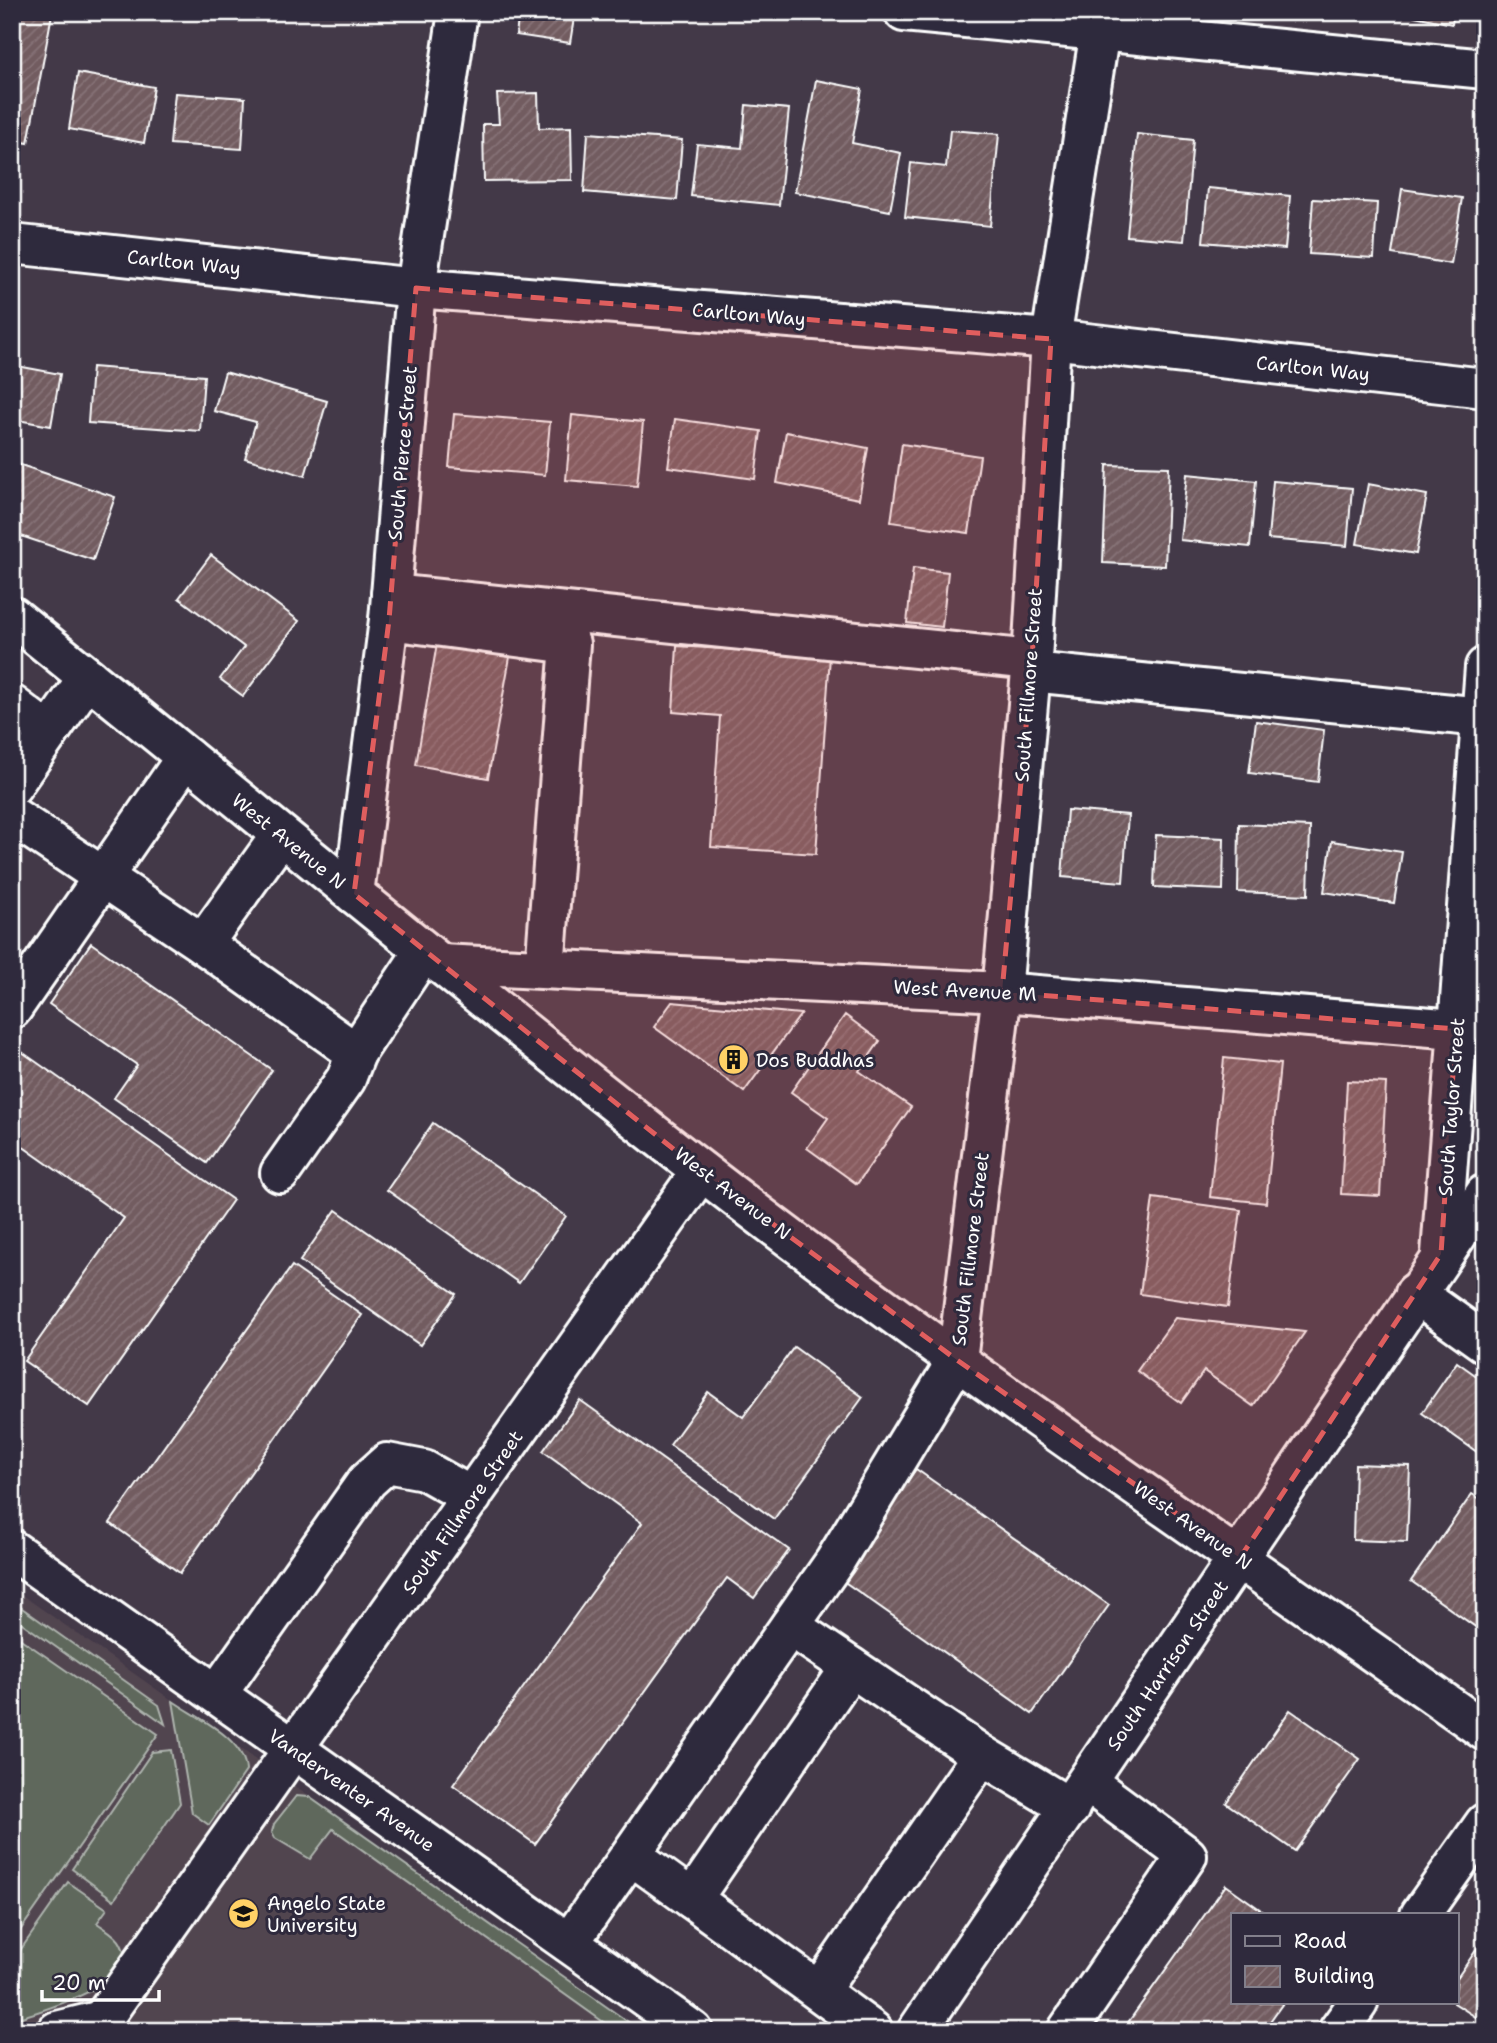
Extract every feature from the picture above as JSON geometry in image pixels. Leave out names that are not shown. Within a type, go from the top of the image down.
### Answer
[{"type":"street","name":"South Pierce Street","points":[[354,894],[390,607],[416,288],[458,12]]},
{"type":"street","points":[[904,12],[1102,22],[1485,69]]},
{"type":"street","name":"South Fillmore Street","points":[[957,1360],[1002,992],[1031,666],[1051,339],[1102,22]]},
{"type":"street","name":"Carlton Way","points":[[12,244],[416,288],[1051,339],[1485,388]]},
{"type":"street","points":[[390,607],[1031,666],[1482,717]]},
{"type":"street","points":[[390,607],[570,643],[545,969]]},
{"type":"street","name":"West Avenue N","points":[[12,616],[701,1171],[957,1360],[1485,1731]]},
{"type":"street","name":"South Taylor Street","points":[[1441,1254],[1470,1020],[1485,667]]},
{"type":"street","points":[[12,786],[88,677]]},
{"type":"street","points":[[12,705],[49,733]]},
{"type":"street","points":[[12,1010],[104,880],[186,757]]},
{"type":"street","points":[[17,829],[104,880],[203,944],[356,1054]]},
{"type":"street","points":[[203,944],[281,835]]},
{"type":"street","points":[[280,1173],[346,1079],[356,1054],[432,957]]},
{"type":"street","name":"West Avenue M","points":[[432,957],[545,969],[1002,992],[1470,1020]]},
{"type":"street","name":"South Fillmore Street","points":[[98,2025],[295,1750],[701,1171]]},
{"type":"street","name":"South Harrison Street","points":[[917,2031],[1240,1558],[1441,1254],[1485,1194]]},
{"type":"street","points":[[1415,1293],[1485,1343]]},
{"type":"street","points":[[569,1943],[835,1561],[957,1360]]},
{"type":"street","points":[[217,1694],[367,1481],[387,1464],[424,1471],[472,1497]]},
{"type":"street","name":"Vanderventer Avenue","points":[[12,1550],[693,2031]]},
{"type":"street","points":[[790,1626],[982,1755],[1078,1795],[1187,1856],[1067,2031]]},
{"type":"street","points":[[692,1899],[851,1667]]},
{"type":"street","points":[[819,1991],[982,1755]]},
{"type":"street","points":[[1421,1913],[1485,1823]]},
{"type":"street","points":[[631,1855],[873,2031]]},
{"type":"street","points":[[1338,2031],[1357,2004]]},
{"type":"street","points":[[57,2031],[98,2025]]},
{"type":"highlighted area","points":[[416,288],[1051,339],[1032,660],[1002,992],[1456,1029],[1441,1254],[1240,1558],[957,1360],[701,1171],[354,894],[389,620]]},
{"type":"shaded area","name":"Angelo State University","points":[[12,1588],[233,1743],[641,2031],[12,2031]]},
{"type":"green space","points":[[12,1601],[159,1705],[165,1724],[12,1616]]},
{"type":"green space","points":[[12,1633],[158,1734],[12,1942]]},
{"type":"green space","points":[[173,1701],[218,1730],[238,1749],[244,1759],[246,1771],[209,1825],[192,1813]]},
{"type":"green space","points":[[171,1750],[180,1803],[114,1900],[72,1869],[152,1752]]},
{"type":"green space","points":[[296,1796],[309,1797],[641,2031],[616,2031],[333,1829],[310,1859],[275,1838],[272,1832],[274,1824]]},
{"type":"green space","points":[[68,1882],[107,1909],[97,1923],[119,1941],[124,1958],[117,1972],[103,1984],[63,2003],[12,2020],[12,1962]]},
{"type":"building","points":[[12,12],[52,14],[28,143],[12,140]]},
{"type":"building","points":[[519,12],[575,12],[570,43],[516,35]]},
{"type":"building","points":[[1396,12],[1454,12],[1452,24]]},
{"type":"building","points":[[78,73],[154,87],[144,143],[69,129]]},
{"type":"building","points":[[816,80],[862,89],[852,143],[901,153],[890,211],[795,192]]},
{"type":"building","points":[[175,93],[245,98],[242,149],[170,144]]},
{"type":"building","points":[[538,93],[539,128],[571,127],[572,180],[484,181],[483,124],[499,124],[497,94]]},
{"type":"building","points":[[746,105],[789,109],[779,205],[691,196],[697,144],[742,148]]},
{"type":"building","points":[[950,130],[999,134],[990,226],[905,217],[911,163],[946,167]]},
{"type":"building","points":[[588,133],[682,140],[677,200],[584,192]]},
{"type":"building","points":[[1137,134],[1193,140],[1184,241],[1127,236]]},
{"type":"building","points":[[1208,188],[1290,196],[1285,249],[1203,242]]},
{"type":"building","points":[[1402,189],[1462,198],[1451,264],[1392,254]]},
{"type":"building","points":[[1313,199],[1377,203],[1374,258],[1309,254]]},
{"type":"building","points":[[12,365],[60,374],[51,426],[12,419]]},
{"type":"building","points":[[92,367],[204,376],[200,431],[88,423]]},
{"type":"building","points":[[225,372],[327,401],[305,476],[245,458],[256,422],[214,411]]},
{"type":"building","points":[[454,414],[550,422],[545,475],[449,467]]},
{"type":"building","points":[[572,415],[643,422],[637,486],[566,480]]},
{"type":"building","points":[[675,419],[761,431],[755,479],[668,467]]},
{"type":"building","points":[[786,432],[868,448],[859,499],[777,483]]},
{"type":"building","points":[[902,444],[980,456],[969,533],[891,522]]},
{"type":"building","points":[[12,462],[115,497],[93,560],[12,533]]},
{"type":"building","points":[[1107,465],[1169,467],[1165,566],[1103,563]]},
{"type":"building","points":[[1187,474],[1256,481],[1250,547],[1180,540]]},
{"type":"building","points":[[1273,481],[1352,488],[1347,546],[1268,539]]},
{"type":"building","points":[[1368,484],[1427,495],[1416,554],[1357,544]]},
{"type":"building","points":[[211,555],[299,621],[243,696],[220,679],[244,647],[179,598]]},
{"type":"building","points":[[913,568],[948,572],[942,627],[907,623]]},
{"type":"building","points":[[439,632],[512,646],[488,778],[416,765]]},
{"type":"building","points":[[677,646],[830,656],[816,854],[711,847],[720,716],[673,712]]},
{"type":"building","points":[[1256,721],[1324,730],[1318,782],[1249,773]]},
{"type":"building","points":[[1067,810],[1128,815],[1123,882],[1062,877]]},
{"type":"building","points":[[1239,824],[1310,827],[1308,895],[1238,892]]},
{"type":"building","points":[[1156,835],[1224,838],[1223,890],[1154,887]]},
{"type":"building","points":[[1332,841],[1402,852],[1394,903],[1324,892]]},
{"type":"building","points":[[91,943],[272,1070],[207,1163],[114,1098],[137,1065],[49,1004]]},
{"type":"building","name":"Dos Buddhas","points":[[672,1002],[801,1014],[744,1092],[654,1027]]},
{"type":"building","points":[[845,1015],[880,1041],[859,1071],[911,1107],[857,1184],[807,1148],[828,1118],[791,1092]]},
{"type":"building","points":[[12,1045],[233,1200],[89,1406],[24,1361],[124,1218],[12,1139]]},
{"type":"building","points":[[1224,1058],[1280,1064],[1266,1203],[1210,1197]]},
{"type":"building","points":[[1347,1081],[1386,1083],[1380,1196],[1341,1194]]},
{"type":"building","points":[[433,1123],[566,1216],[519,1283],[387,1190]]},
{"type":"building","points":[[1153,1198],[1241,1210],[1228,1307],[1140,1294]]},
{"type":"building","points":[[336,1210],[456,1294],[420,1345],[300,1261]]},
{"type":"building","points":[[292,1266],[362,1315],[180,1573],[110,1523]]},
{"type":"building","points":[[1175,1318],[1305,1332],[1253,1406],[1204,1371],[1181,1403],[1137,1371]]},
{"type":"building","points":[[794,1347],[863,1397],[774,1519],[670,1445],[708,1392],[743,1417]]},
{"type":"building","points":[[1457,1362],[1485,1382],[1485,1441],[1477,1452],[1422,1413]]},
{"type":"building","points":[[580,1400],[789,1550],[754,1598],[727,1578],[535,1844],[453,1785],[642,1523],[543,1451]]},
{"type":"building","points":[[1355,1464],[1410,1466],[1407,1542],[1353,1540]]},
{"type":"building","points":[[916,1469],[1109,1605],[1032,1714],[839,1578]]},
{"type":"building","points":[[1472,1494],[1485,1502],[1485,1617],[1477,1628],[1411,1581]]},
{"type":"building","points":[[1290,1710],[1360,1759],[1295,1851],[1226,1803]]},
{"type":"building","points":[[1226,1885],[1265,1913],[1231,1913],[1231,2004],[1282,2004],[1263,2031],[1122,2031]]},
{"type":"building","points":[[1485,1937],[1485,2023],[1456,2004],[1458,2004],[1458,1977]]},
{"type":"place","name":"Dos Buddhas","points":[[733,1060]]},
{"type":"place","name":"Angelo State University","points":[[244,1914]]}]
